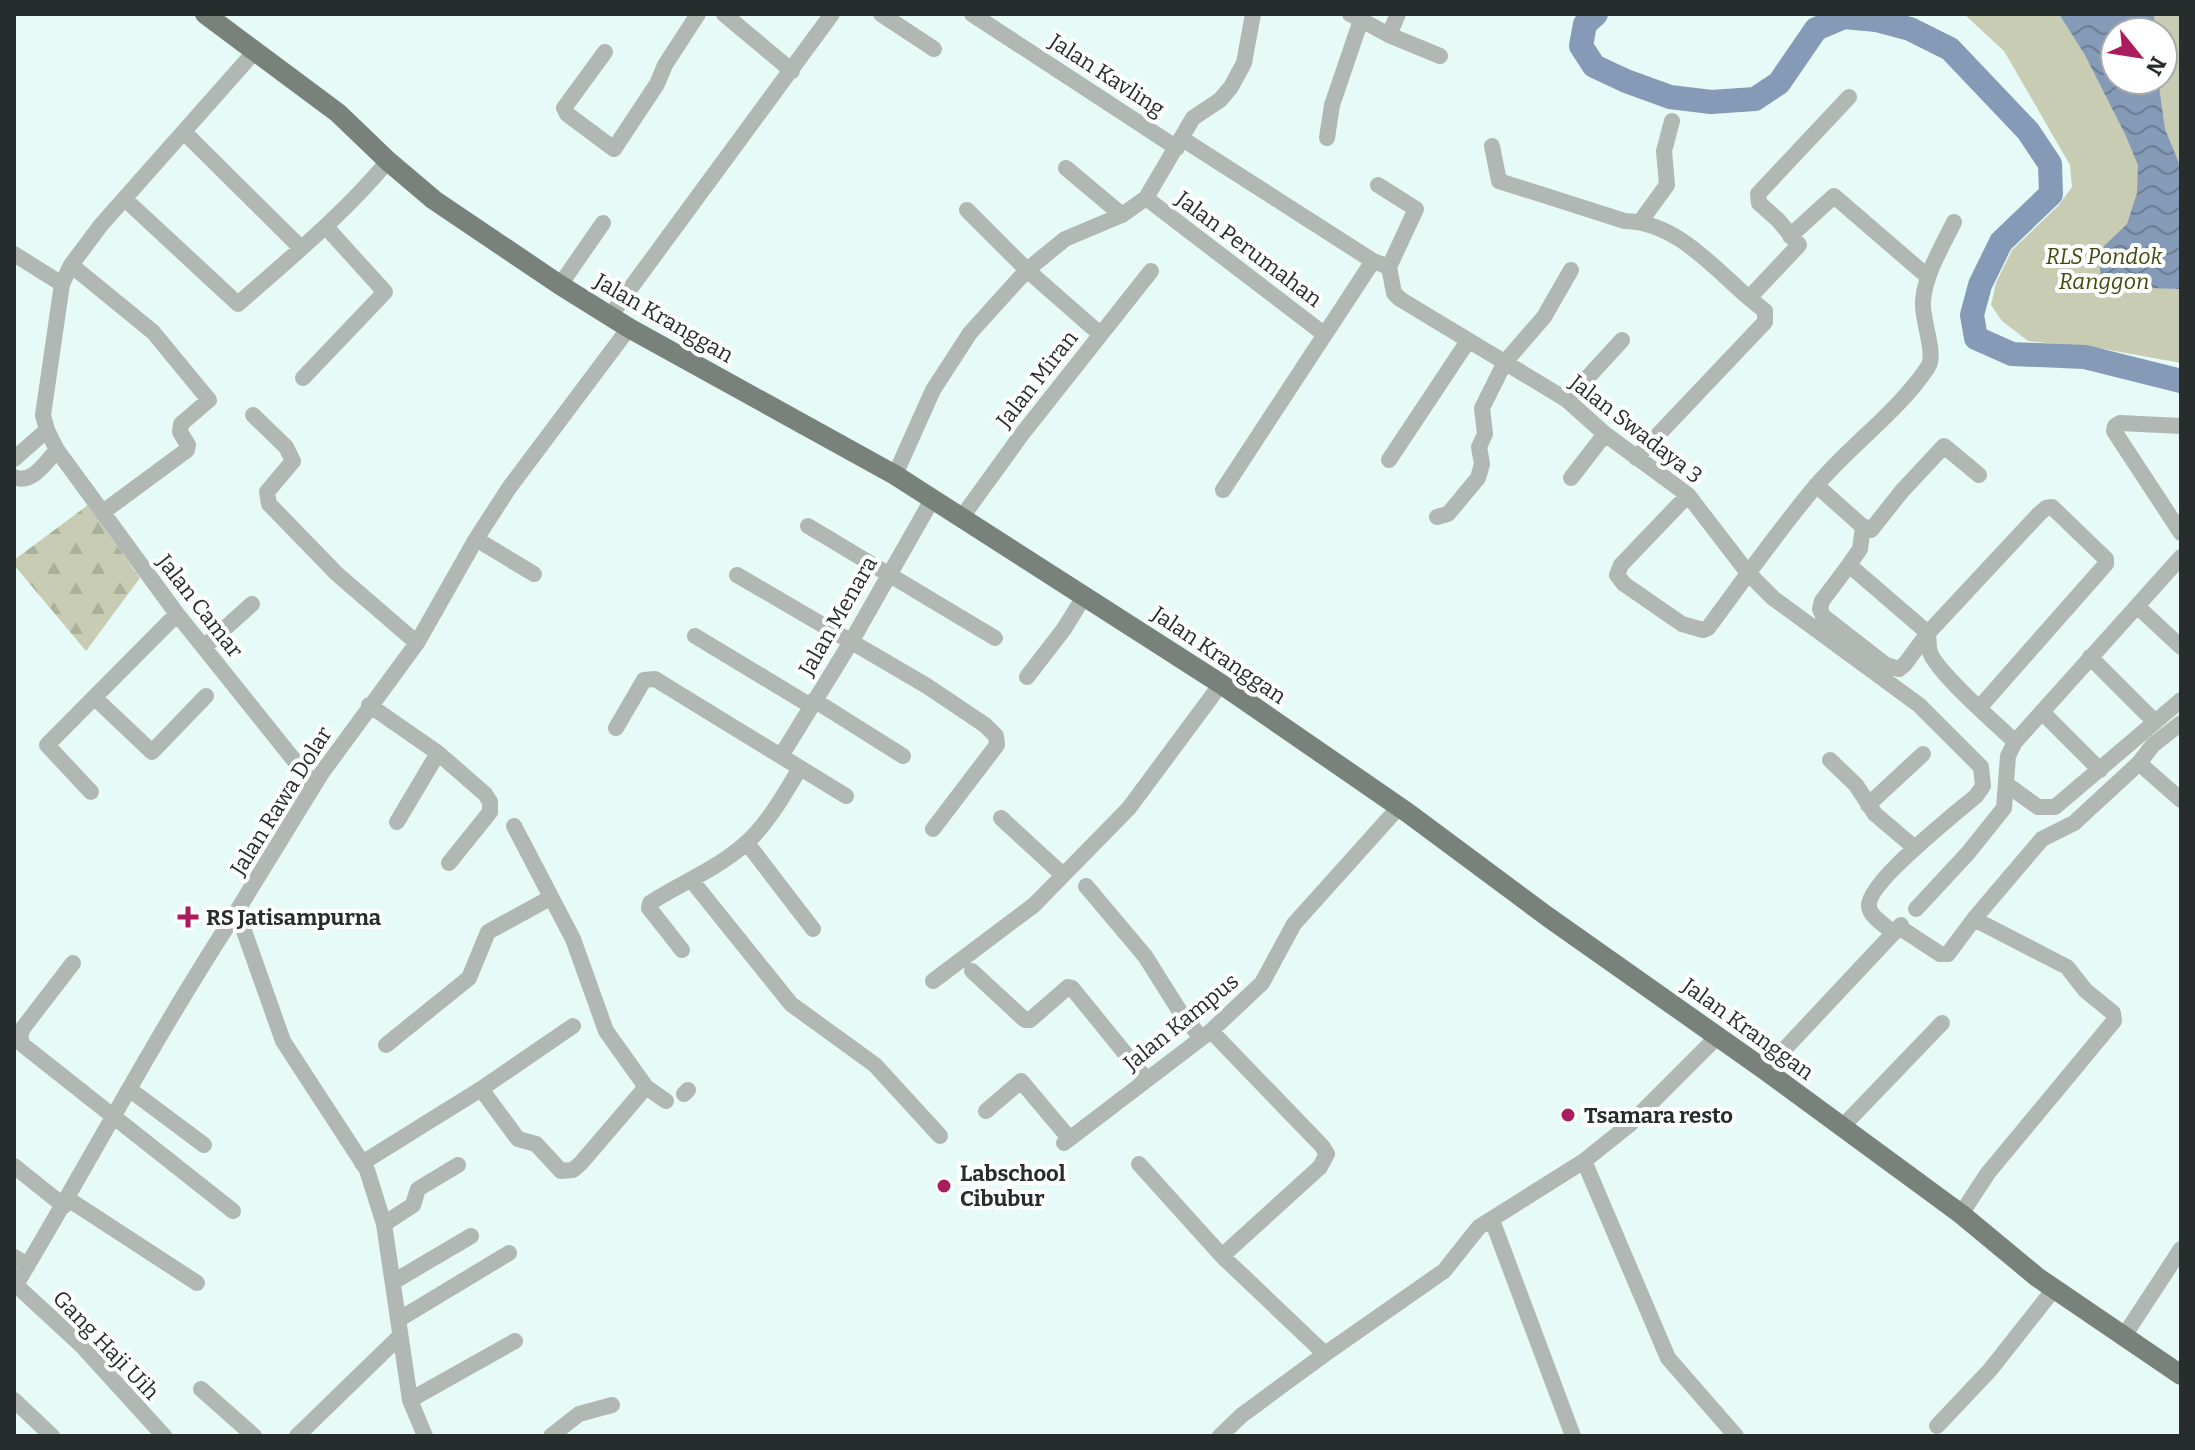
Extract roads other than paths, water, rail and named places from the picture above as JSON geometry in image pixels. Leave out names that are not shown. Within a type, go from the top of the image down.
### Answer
[{"type":"main road","name":"Jalan Kranggan","points":[[205,14],[338,113],[434,200],[560,285],[629,328],[895,475],[1221,684],[1399,807],[1548,917],[1718,1036],[1961,1214],[2008,1256],[2181,1375]]},
{"type":"street","points":[[605,52],[564,108],[567,114],[614,149],[698,14]]},
{"type":"street","points":[[724,14],[792,71]]},
{"type":"street","points":[[610,316],[832,14]]},
{"type":"street","points":[[881,14],[934,49]]},
{"type":"street","name":"Jalan Kavling","points":[[972,14],[1179,143]]},
{"type":"street","points":[[895,475],[933,390],[970,333],[1027,270],[1065,239],[1122,215],[1146,198],[1193,118],[1220,100],[1231,87],[1244,63],[1253,14]]},
{"type":"street","points":[[1389,35],[1398,14]]},
{"type":"street","points":[[1327,138],[1332,105],[1355,17],[1440,56]]},
{"type":"street","name":"Jalan Camar","points":[[256,50],[101,225],[71,265],[62,284],[43,415],[57,450],[103,512],[143,583],[177,614],[314,785]]},
{"type":"street","points":[[1795,240],[1759,203],[1758,194],[1849,97]]},
{"type":"street","points":[[1640,222],[1667,185],[1664,151],[1672,121]]},
{"type":"street","points":[[190,138],[301,248]]},
{"type":"street","points":[[1179,143],[1381,264]]},
{"type":"street","points":[[1492,146],[1499,181],[1625,221],[1640,222],[1678,237],[1765,311],[1765,322],[1636,458]]},
{"type":"street","points":[[128,202],[238,304],[358,197],[388,161]]},
{"type":"street","points":[[1066,168],[1122,215]]},
{"type":"street","points":[[1223,490],[1324,334],[1381,264],[1416,209],[1378,185]]},
{"type":"street","points":[[1749,298],[1834,196],[1928,277]]},
{"type":"street","name":"Jalan Perumahan","points":[[1146,198],[1324,334]]},
{"type":"street","points":[[967,210],[1027,270],[1100,334]]},
{"type":"street","points":[[1688,495],[1621,565],[1617,575],[1682,624],[1703,630],[1708,628],[1816,485],[1929,365],[1931,354],[1923,322],[1923,301],[1928,277],[1954,222]]},
{"type":"street","points":[[560,285],[603,223]]},
{"type":"street","points":[[303,378],[385,292],[326,227]]},
{"type":"street","points":[[14,254],[62,284]]},
{"type":"street","name":"Jalan Swadaya 3","points":[[1381,264],[1394,293],[1400,299],[1567,400],[1605,434],[1688,495],[1748,573],[1773,598],[1919,705],[1981,767],[1983,786],[1976,796],[1915,848]]},
{"type":"street","points":[[71,265],[153,332],[209,400],[181,424],[180,432],[188,445],[187,450],[103,512]]},
{"type":"street","points":[[1437,517],[1448,514],[1478,478],[1482,464],[1479,447],[1485,434],[1482,408],[1505,362],[1544,317],[1571,270]]},
{"type":"street","name":"Jalan Miran","points":[[962,517],[1151,271]]},
{"type":"street","name":"Jalan Rawa Dolar","points":[[425,1436],[410,1400],[384,1224],[364,1166],[283,1041],[237,911],[314,785],[369,705],[417,643],[509,488],[629,328]]},
{"type":"street","points":[[1567,400],[1622,340]]},
{"type":"street","points":[[1389,460],[1468,341]]},
{"type":"street","points":[[253,415],[286,447],[293,461],[267,492],[269,504],[337,574],[417,643]]},
{"type":"street","points":[[2181,426],[2120,423],[2114,431],[2181,533]]},
{"type":"street","points":[[14,459],[47,430]]},
{"type":"street","points":[[1571,478],[1605,434]]},
{"type":"street","points":[[1816,485],[1863,527],[1871,530],[1944,446],[1979,475]]},
{"type":"street","points":[[14,477],[29,479],[57,450]]},
{"type":"street","name":"Jalan Menara","points":[[781,756],[851,642],[933,498]]},
{"type":"street","points":[[1863,527],[1860,549],[1822,601],[1820,609],[1823,616],[1893,668],[1899,669],[1928,633],[2046,508],[2057,509],[2106,559],[2104,567],[1979,708]]},
{"type":"street","points":[[808,526],[995,638]]},
{"type":"street","points":[[476,539],[534,574]]},
{"type":"street","points":[[1765,1070],[1968,853],[2004,808],[2008,756],[2015,742],[2181,557]]},
{"type":"street","points":[[1849,565],[1928,633],[1930,651],[1936,663],[2015,742]]},
{"type":"street","points":[[737,575],[927,686],[985,725],[998,739],[933,829]]},
{"type":"street","points":[[1027,677],[1064,629],[1085,595]]},
{"type":"street","points":[[204,647],[252,604]]},
{"type":"street","points":[[2138,607],[2181,647]]},
{"type":"street","points":[[91,792],[47,745],[177,614]]},
{"type":"street","points":[[695,636],[903,756]]},
{"type":"street","points":[[2090,657],[2155,722]]},
{"type":"street","points":[[616,728],[644,680],[649,678],[661,682],[846,796]]},
{"type":"street","points":[[933,981],[1034,905],[1129,808],[1221,684]]},
{"type":"street","points":[[95,698],[152,752],[206,696]]},
{"type":"street","points":[[2006,784],[2038,807],[2051,808],[2181,700]]},
{"type":"street","points":[[369,705],[438,753],[485,794],[491,808],[449,863]]},
{"type":"street","points":[[2043,713],[2100,770]]},
{"type":"street","points":[[1830,760],[1856,785],[1875,814],[1915,848],[1871,894],[1868,907],[1871,912],[1904,922],[1945,956],[2043,838],[2074,823],[2139,763],[2153,745],[2181,723]]},
{"type":"street","points":[[397,822],[438,753]]},
{"type":"street","points":[[1868,805],[1923,754]]},
{"type":"street","points":[[2139,763],[2181,800]]},
{"type":"street","points":[[682,950],[649,905],[692,881],[747,843],[780,801],[800,768]]},
{"type":"street","name":"Jalan Kampus","points":[[986,1111],[1021,1081],[1066,1140],[1206,1034],[1262,983],[1294,924],[1399,807]]},
{"type":"street","points":[[1001,818],[1063,875]]},
{"type":"street","points":[[514,826],[573,939],[606,1031],[646,1087],[666,1101]]},
{"type":"street","points":[[747,843],[813,929]]},
{"type":"street","points":[[692,881],[791,1004],[875,1065],[940,1136]]},
{"type":"street","points":[[1086,886],[1145,956],[1179,1010],[1327,1154],[1320,1167],[1222,1256]]},
{"type":"street","points":[[386,1045],[469,978],[488,932],[550,898]]},
{"type":"street","points":[[15,1287],[21,1261],[66,1202],[113,1114],[237,911]]},
{"type":"street","points":[[1961,1214],[1988,1173],[2114,1021],[2113,1013],[2085,990],[2067,967],[1974,919]]},
{"type":"street","points":[[73,963],[23,1028],[21,1042],[233,1211]]},
{"type":"street","points":[[972,971],[1025,1020],[1030,1020],[1068,987],[1072,988],[1146,1079]]},
{"type":"street","points":[[1842,1127],[1942,1023]]},
{"type":"street","points":[[364,1166],[573,1026]]},
{"type":"street","points":[[1220,1436],[1242,1415],[1444,1271],[1479,1227],[1584,1161],[1629,1125],[1718,1036]]},
{"type":"street","points":[[481,1089],[518,1139],[536,1144],[561,1171],[573,1170],[581,1163],[646,1087]]},
{"type":"street","points":[[129,1089],[204,1145]]},
{"type":"street","points":[[364,1166],[444,1123]]},
{"type":"street","points":[[1584,1161],[1668,1358],[1736,1436]]},
{"type":"street","points":[[1139,1164],[1222,1256],[1325,1354]]},
{"type":"street","points":[[384,1224],[413,1205],[418,1189],[458,1165]]},
{"type":"street","points":[[14,1166],[197,1283]]},
{"type":"street","points":[[1492,1220],[1573,1436]]},
{"type":"street","points":[[393,1282],[471,1236]]},
{"type":"street","points":[[2124,1336],[2181,1249]]},
{"type":"street","points":[[398,1320],[509,1253]]},
{"type":"street","name":"Gang Haji Uih","points":[[15,1287],[83,1347],[164,1436]]},
{"type":"street","points":[[1937,1426],[1990,1370],[2054,1289]]},
{"type":"street","points":[[297,1436],[399,1337]]},
{"type":"street","points":[[410,1400],[515,1341]]},
{"type":"street","points":[[201,1389],[254,1436]]},
{"type":"street","points":[[14,1400],[52,1436]]},
{"type":"street","points":[[551,1436],[579,1414],[612,1405]]},
{"type":"water","points":[[2059,14],[2154,14],[2099,16],[2099,83]]},
{"type":"water","points":[[2106,96],[2160,96],[2165,129],[2181,168],[2181,289],[2149,288],[2101,275],[2099,264],[2104,246],[2127,224],[2137,193],[2138,165]]},
{"type":"waterway","points":[[1596,14],[1585,24],[1581,46],[1594,66],[1670,97],[1711,102],[1755,99],[1779,83],[1816,29],[1844,17],[1876,20],[1910,29],[1950,49],[2028,131],[2050,164],[2051,194],[2001,242],[1980,285],[1972,315],[1976,338],[2012,354],[2085,357],[2181,381]]},
{"type":"waterway","points":[[1876,20],[1881,14]]},
{"type":"place","name":"RS Jatisampurna","points":[[188,917]]},
{"type":"place","name":"Tsamara resto","points":[[1568,1115]]},
{"type":"place","name":"Labschool Cibubur","points":[[944,1186]]},
{"type":"park label","name":"RLS Pondok Ranggon","points":[[2104,268]]}]
